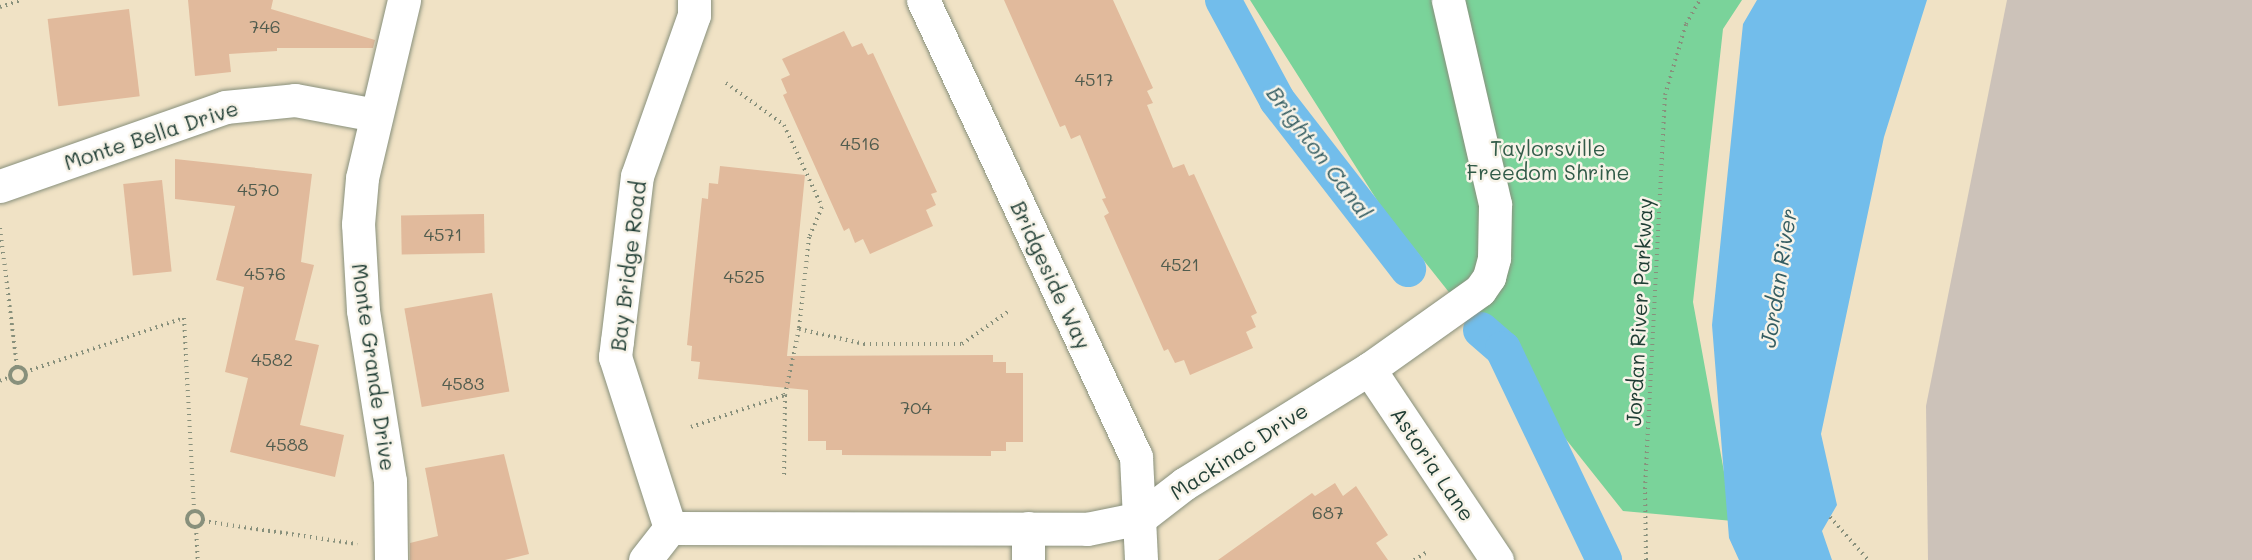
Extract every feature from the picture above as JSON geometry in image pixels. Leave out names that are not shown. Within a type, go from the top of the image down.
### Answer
[{"type":"street","name":"Monte Grande Drive","points":[[391,560],[386,446],[358,270],[362,178],[404,0]]},
{"type":"street","name":"Bay Bridge Road","points":[[670,528],[615,357],[637,176],[694,15],[694,0]]},
{"type":"street","name":"Bridgeside Way","points":[[922,0],[1136,457],[1141,560]]},
{"type":"street","name":"Mackinac Drive","points":[[670,528],[1028,544],[1140,518],[1184,484],[1369,369],[1480,290],[1489,277],[1494,258],[1495,204],[1448,0]]},
{"type":"street","name":"Monte Bella Drive","points":[[0,186],[225,107],[295,100],[376,115]]},
{"type":"street","name":"Astoria Lane","points":[[1369,369],[1497,560]]},
{"type":"street","points":[[645,560],[670,528]]},
{"type":"path","points":[[0,7],[21,0]]},
{"type":"path","points":[[1691,0],[1699,2]]},
{"type":"path","name":"Jordan River Parkway","points":[[1646,560],[1645,489],[1665,95],[1686,24],[1699,2]]},
{"type":"path","points":[[726,83],[784,125],[822,207],[809,237],[799,329],[785,395],[784,477]]},
{"type":"path","points":[[0,228],[17,367],[10,378],[0,381]]},
{"type":"path","points":[[799,329],[864,344],[962,344],[1009,311]]},
{"type":"path","points":[[10,378],[20,383],[26,372],[184,318],[195,511],[187,519],[196,527],[198,560]]},
{"type":"path","points":[[17,367],[26,372]]},
{"type":"path","points":[[691,427],[785,395]]},
{"type":"path","points":[[195,511],[202,514],[203,521]]},
{"type":"path","points":[[1830,517],[1868,560]]},
{"type":"path","points":[[196,527],[203,521],[332,540]]},
{"type":"path","points":[[1414,560],[1429,551]]},
{"type":"shaded area","points":[[2007,0],[2252,0],[2252,560],[1928,560],[1926,406]]},
{"type":"green space","name":"Taylorsville Freedom Shrine","points":[[1250,0],[1742,0],[1723,29],[1693,302],[1733,521],[1623,511],[1382,208]]},
{"type":"water","name":"Jordan River","points":[[1757,0],[1927,0],[1884,137],[1821,434],[1837,505],[1822,531],[1832,560],[1739,560],[1729,538],[1712,325],[1743,24]]},
{"type":"building","points":[[188,0],[273,0],[271,9],[375,40],[373,48],[277,48],[277,51],[229,54],[231,72],[195,76]]},
{"type":"building","points":[[1004,0],[1113,0],[1153,88],[1147,91],[1153,103],[1147,105],[1173,168],[1184,164],[1189,176],[1194,174],[1257,313],[1251,316],[1256,327],[1246,332],[1253,348],[1190,375],[1184,360],[1175,363],[1168,349],[1164,351],[1104,216],[1109,213],[1102,199],[1106,198],[1080,135],[1071,139],[1065,125],[1060,127]]},
{"type":"building","points":[[129,9],[140,96],[58,106],[48,19]]},
{"type":"building","points":[[844,31],[852,47],[862,43],[868,55],[873,53],[937,192],[931,194],[936,205],[926,210],[933,226],[870,254],[863,239],[855,243],[849,228],[844,231],[783,95],[787,93],[781,79],[790,75],[782,59]]},
{"type":"building","points":[[175,159],[312,174],[301,262],[314,265],[295,340],[319,345],[300,425],[344,435],[335,477],[230,452],[248,378],[225,372],[244,287],[216,280],[235,206],[175,199]]},
{"type":"building","points":[[720,166],[805,175],[787,356],[993,355],[993,362],[1006,362],[1006,373],[1023,373],[1023,442],[1006,442],[1006,451],[991,451],[991,456],[842,455],[842,450],[826,450],[826,441],[808,441],[808,390],[698,379],[700,362],[691,361],[692,346],[687,345],[693,284],[702,198],[708,199],[709,183],[718,184]]},
{"type":"building","points":[[162,180],[172,271],[133,276],[123,184]]},
{"type":"building","points":[[484,214],[485,253],[402,254],[401,215]]},
{"type":"building","points":[[492,293],[509,391],[422,407],[404,308]]},
{"type":"building","points":[[504,454],[529,554],[505,560],[410,560],[410,543],[438,536],[425,468]]},
{"type":"building","points":[[1335,483],[1343,496],[1356,486],[1388,535],[1376,543],[1388,560],[1218,560],[1312,493],[1315,496]]},
{"type":"waterway","name":"Brighton Canal","points":[[1223,0],[1277,100],[1408,269]]},
{"type":"waterway","name":"Brighton Canal","points":[[1481,330],[1503,349],[1604,560]]}]
